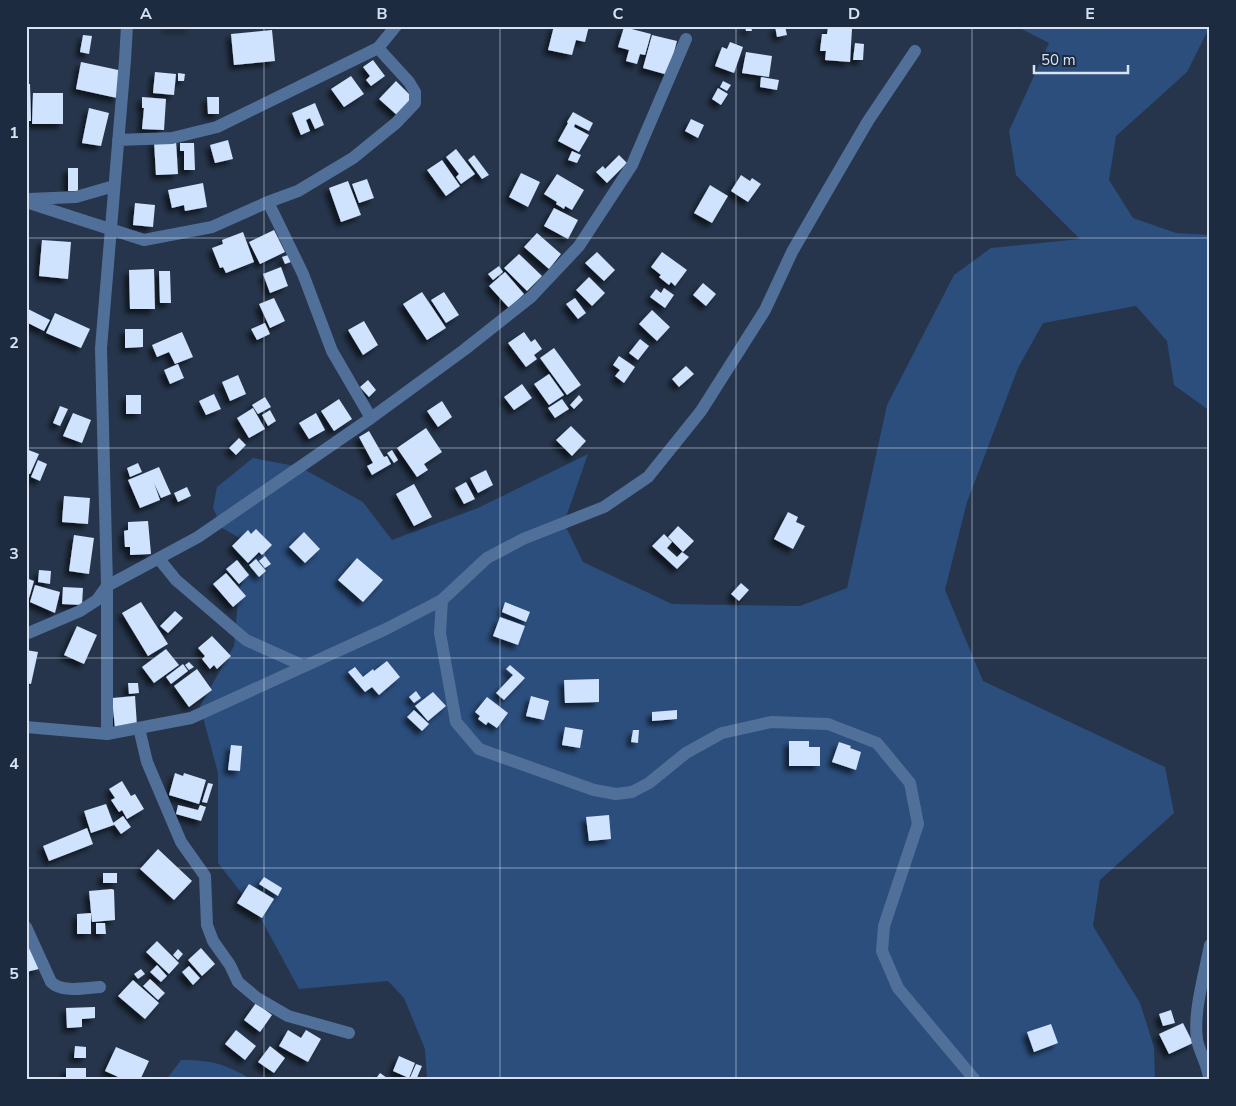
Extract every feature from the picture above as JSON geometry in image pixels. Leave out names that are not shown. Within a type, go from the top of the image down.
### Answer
[{"type":"street","points":[[107,734],[107,586],[101,348],[126,60],[127,26]]},
{"type":"street","points":[[118,140],[172,138],[217,127],[378,48],[396,26]]},
{"type":"street","points":[[26,634],[80,611],[97,600],[107,586],[198,537],[372,418],[464,350],[531,297],[579,246],[632,165],[686,39]]},
{"type":"street","points":[[26,201],[144,240],[212,227],[298,191],[353,158],[396,123],[415,103],[415,92],[409,82],[378,48]]},
{"type":"street","points":[[26,727],[107,734],[191,718],[386,629],[442,600],[487,558],[523,539],[604,507],[648,477],[701,410],[765,310],[792,252],[811,218],[868,121],[915,51]]},
{"type":"street","points":[[26,201],[76,197],[114,186]]},
{"type":"street","points":[[268,202],[302,274],[332,351],[372,418]]},
{"type":"street","points":[[159,559],[176,580],[246,640],[304,666]]},
{"type":"street","points":[[442,600],[440,633],[456,722],[479,749],[594,790],[616,794],[632,792],[649,783],[686,753],[722,733],[771,722],[828,724],[877,743],[910,783],[918,824],[884,926],[882,951],[898,988],[975,1080]]},
{"type":"street","points":[[139,728],[148,762],[181,842],[205,876],[207,925],[213,941],[230,965],[238,982],[257,998],[288,1016],[349,1033]]},
{"type":"street","points":[[26,927],[47,973],[56,986],[63,988],[100,987]]},
{"type":"street","points":[[1209,1080],[1209,1074],[1197,1040],[1196,1021],[1210,946]]},
{"type":"shaded area","points":[[1016,26],[1210,26],[1187,72],[1116,136],[1109,180],[1133,218],[1176,233],[1210,235],[1210,411],[1174,385],[1167,341],[1136,306],[1043,323],[1018,368],[967,502],[945,590],[983,681],[1165,767],[1174,813],[1100,880],[1093,926],[1140,1003],[1154,1047],[1155,1080],[427,1080],[425,1049],[404,998],[388,981],[299,989],[260,917],[218,863],[218,773],[200,706],[234,646],[239,589],[259,549],[222,528],[213,508],[217,487],[253,458],[300,467],[363,502],[392,540],[478,508],[588,454],[564,523],[583,562],[672,604],[800,606],[847,588],[887,405],[954,275],[991,248],[1080,239],[1016,175],[1009,131],[1049,43]]},
{"type":"shaded area","points":[[181,1060],[218,1064],[253,1080],[166,1080]]},
{"type":"building","points":[[167,26],[191,26],[191,28],[167,28]]},
{"type":"building","points":[[554,26],[589,26],[585,42],[576,40],[572,55],[548,50]]},
{"type":"building","points":[[745,26],[751,26],[752,31],[746,31]]},
{"type":"building","points":[[775,26],[785,26],[787,35],[777,37]]},
{"type":"building","points":[[624,27],[651,34],[645,55],[640,54],[637,64],[626,61],[629,50],[618,47]]},
{"type":"building","points":[[828,27],[852,29],[850,62],[825,60],[826,51],[820,51],[822,34],[827,34]]},
{"type":"building","points":[[272,30],[275,61],[234,65],[231,34]]},
{"type":"building","points":[[83,35],[92,36],[89,54],[80,52]]},
{"type":"building","points":[[652,35],[677,41],[668,75],[643,68]]},
{"type":"building","points":[[730,42],[743,47],[734,73],[715,66],[722,47],[727,49]]},
{"type":"building","points":[[855,43],[864,44],[863,60],[853,60]]},
{"type":"building","points":[[746,52],[772,56],[769,77],[742,73]]},
{"type":"building","points":[[373,60],[385,76],[371,86],[366,80],[370,76],[363,67]]},
{"type":"building","points":[[81,62],[123,71],[117,98],[76,89]]},
{"type":"building","points":[[155,72],[176,74],[174,95],[153,93]]},
{"type":"building","points":[[178,73],[185,74],[184,81],[178,81]]},
{"type":"building","points":[[351,76],[364,94],[344,107],[331,89]]},
{"type":"building","points":[[761,77],[779,80],[777,90],[760,87]]},
{"type":"building","points":[[396,81],[414,99],[398,116],[379,99]]},
{"type":"building","points":[[723,81],[731,85],[727,91],[720,87]]},
{"type":"building","points":[[26,84],[30,84],[31,121],[26,121]]},
{"type":"building","points":[[718,88],[728,94],[721,105],[712,99]]},
{"type":"building","points":[[33,93],[63,93],[63,124],[32,124]]},
{"type":"building","points":[[142,97],[166,99],[164,130],[142,129],[144,108],[142,108]]},
{"type":"building","points":[[207,97],[219,97],[219,114],[208,114]]},
{"type":"building","points":[[315,103],[324,125],[315,129],[310,118],[306,120],[310,131],[301,135],[292,113]]},
{"type":"building","points":[[89,108],[109,113],[101,146],[82,143]]},
{"type":"building","points":[[573,112],[593,123],[589,131],[575,124],[574,127],[589,135],[579,152],[558,141]]},
{"type":"building","points":[[691,119],[704,125],[698,138],[685,131]]},
{"type":"building","points":[[176,140],[178,174],[156,175],[154,141]]},
{"type":"building","points":[[228,140],[233,159],[215,163],[210,145]]},
{"type":"building","points":[[180,143],[194,143],[195,170],[184,170],[184,151],[180,151]]},
{"type":"building","points":[[456,149],[475,174],[461,184],[456,177],[459,174],[446,157]]},
{"type":"building","points":[[572,151],[581,155],[577,163],[568,160]]},
{"type":"building","points":[[474,155],[489,175],[482,179],[468,160]]},
{"type":"building","points":[[619,155],[627,163],[607,183],[596,172],[603,166],[605,169]]},
{"type":"building","points":[[442,160],[460,186],[446,196],[427,170]]},
{"type":"building","points":[[68,168],[78,168],[78,191],[68,191]]},
{"type":"building","points":[[521,173],[540,182],[528,207],[509,197]]},
{"type":"building","points":[[557,174],[584,190],[572,210],[565,206],[564,209],[544,194]]},
{"type":"building","points":[[741,175],[750,181],[752,178],[761,184],[748,202],[731,191]]},
{"type":"building","points":[[367,179],[374,198],[359,203],[352,184]]},
{"type":"building","points":[[348,181],[361,215],[341,222],[329,188]]},
{"type":"building","points":[[203,183],[207,207],[185,211],[184,205],[172,208],[168,190]]},
{"type":"building","points":[[710,185],[728,196],[712,223],[694,213]]},
{"type":"building","points":[[135,203],[155,205],[153,227],[133,225]]},
{"type":"building","points":[[554,208],[578,220],[568,239],[544,226]]},
{"type":"building","points":[[274,230],[285,252],[260,264],[249,242]]},
{"type":"building","points":[[243,232],[254,262],[226,273],[223,267],[220,268],[212,248],[223,244],[222,240]]},
{"type":"building","points":[[537,233],[561,254],[549,269],[524,247]]},
{"type":"building","points":[[42,240],[71,242],[68,279],[39,276]]},
{"type":"building","points":[[597,252],[615,270],[604,281],[585,263]]},
{"type":"building","points":[[662,252],[687,270],[675,286],[671,282],[669,285],[651,267]]},
{"type":"building","points":[[519,254],[542,276],[527,291],[504,268]]},
{"type":"building","points":[[288,255],[291,262],[285,264],[282,257]]},
{"type":"building","points":[[499,266],[503,272],[493,280],[488,274]]},
{"type":"building","points":[[281,267],[288,286],[270,293],[263,274]]},
{"type":"building","points":[[154,269],[155,309],[130,309],[129,270]]},
{"type":"building","points":[[159,271],[170,271],[171,303],[160,303]]},
{"type":"building","points":[[505,272],[524,294],[509,308],[489,286]]},
{"type":"building","points":[[589,277],[605,293],[592,306],[576,290]]},
{"type":"building","points":[[703,283],[716,294],[706,306],[693,295]]},
{"type":"building","points":[[664,288],[674,295],[665,308],[650,297],[656,289],[661,293]]},
{"type":"building","points":[[422,292],[446,328],[427,340],[403,304]]},
{"type":"building","points":[[444,292],[459,315],[446,323],[431,300]]},
{"type":"building","points":[[274,298],[285,321],[270,328],[259,304]]},
{"type":"building","points":[[575,298],[586,313],[578,319],[566,304]]},
{"type":"building","points":[[26,308],[50,320],[44,331],[26,322]]},
{"type":"building","points":[[652,310],[670,327],[657,341],[639,324]]},
{"type":"building","points":[[55,313],[90,329],[81,348],[46,333]]},
{"type":"building","points":[[364,321],[378,345],[363,355],[348,330]]},
{"type":"building","points":[[265,323],[270,334],[257,340],[251,329]]},
{"type":"building","points":[[125,329],[143,329],[143,347],[125,348]]},
{"type":"building","points":[[182,332],[193,357],[175,364],[169,352],[157,357],[152,345]]},
{"type":"building","points":[[524,332],[531,342],[535,339],[542,349],[534,355],[537,359],[526,367],[508,343]]},
{"type":"building","points":[[640,339],[649,346],[638,360],[629,353]]},
{"type":"building","points":[[554,348],[581,385],[567,395],[540,358]]},
{"type":"building","points":[[619,356],[635,367],[624,383],[615,376],[620,370],[613,365]]},
{"type":"building","points":[[178,364],[184,378],[170,384],[164,370]]},
{"type":"building","points":[[686,366],[694,374],[679,387],[672,379]]},
{"type":"building","points":[[549,374],[564,395],[549,405],[534,384]]},
{"type":"building","points":[[238,375],[246,394],[230,401],[222,382]]},
{"type":"building","points":[[368,380],[376,390],[369,397],[360,387]]},
{"type":"building","points":[[522,384],[532,398],[514,410],[504,397]]},
{"type":"building","points":[[214,394],[221,409],[206,415],[199,401]]},
{"type":"building","points":[[126,395],[141,395],[141,414],[126,414]]},
{"type":"building","points":[[579,395],[583,400],[574,409],[570,405]]},
{"type":"building","points":[[265,397],[271,407],[258,414],[252,405]]},
{"type":"building","points":[[339,399],[352,419],[334,431],[321,411]]},
{"type":"building","points":[[562,399],[569,409],[555,418],[548,408]]},
{"type":"building","points":[[442,401],[452,417],[438,427],[427,411]]},
{"type":"building","points":[[60,406],[68,409],[60,426],[53,423]]},
{"type":"building","points":[[253,408],[265,429],[249,438],[237,418]]},
{"type":"building","points":[[270,410],[276,421],[268,426],[262,415]]},
{"type":"building","points":[[73,413],[91,420],[82,443],[63,436]]},
{"type":"building","points":[[316,413],[325,430],[309,439],[299,423]]},
{"type":"building","points":[[571,426],[586,441],[572,456],[556,440]]},
{"type":"building","points":[[426,428],[442,452],[424,464],[428,470],[417,477],[397,448]]},
{"type":"building","points":[[369,431],[384,457],[387,456],[391,464],[372,475],[367,466],[373,463],[359,437]]},
{"type":"building","points":[[239,438],[246,445],[236,455],[229,448]]},
{"type":"building","points":[[26,449],[39,454],[30,474],[26,473]]},
{"type":"building","points":[[392,450],[398,460],[394,463],[387,453]]},
{"type":"building","points":[[38,460],[47,464],[40,481],[31,477]]},
{"type":"building","points":[[138,463],[142,472],[130,477],[127,468]]},
{"type":"building","points":[[159,467],[171,494],[161,498],[154,483],[160,500],[140,508],[128,480]]},
{"type":"building","points":[[486,470],[493,485],[478,493],[470,478]]},
{"type":"building","points":[[466,482],[475,499],[464,504],[455,488]]},
{"type":"building","points":[[414,484],[432,517],[414,526],[396,494]]},
{"type":"building","points":[[187,487],[191,496],[178,502],[174,493]]},
{"type":"building","points":[[64,496],[90,498],[88,524],[62,522]]},
{"type":"building","points":[[788,512],[798,517],[796,522],[805,526],[793,549],[774,539]]},
{"type":"building","points":[[148,521],[151,554],[130,555],[130,547],[125,547],[124,531],[128,530],[128,522]]},
{"type":"building","points":[[678,526],[694,541],[683,552],[668,537]]},
{"type":"building","points":[[256,529],[272,545],[262,555],[259,552],[248,563],[232,546],[248,530],[251,534]]},
{"type":"building","points":[[304,532],[320,549],[305,563],[289,547]]},
{"type":"building","points":[[664,534],[672,542],[667,548],[677,557],[682,552],[689,557],[677,569],[652,546]]},
{"type":"building","points":[[74,535],[94,538],[89,574],[69,571]]},
{"type":"building","points":[[265,556],[271,564],[265,568],[259,561]]},
{"type":"building","points":[[357,558],[383,580],[363,602],[338,580]]},
{"type":"building","points":[[256,559],[266,571],[259,577],[249,565]]},
{"type":"building","points":[[237,560],[249,575],[239,584],[226,569]]},
{"type":"building","points":[[39,570],[51,571],[50,584],[38,582]]},
{"type":"building","points":[[226,573],[246,596],[233,607],[213,584]]},
{"type":"building","points":[[26,578],[34,581],[27,605],[26,605]]},
{"type":"building","points":[[741,583],[749,590],[739,601],[731,594]]},
{"type":"building","points":[[35,585],[60,592],[55,613],[30,602]]},
{"type":"building","points":[[63,587],[83,588],[82,605],[62,604]]},
{"type":"building","points":[[141,602],[168,644],[148,656],[122,613]]},
{"type":"building","points":[[505,602],[530,612],[526,622],[502,612]]},
{"type":"building","points":[[175,611],[183,618],[168,633],[160,626]]},
{"type":"building","points":[[500,617],[525,626],[518,645],[493,636]]},
{"type":"building","points":[[77,626],[97,635],[84,664],[64,655]]},
{"type":"building","points":[[212,636],[231,656],[217,669],[214,665],[210,669],[202,659],[205,656],[198,648]]},
{"type":"building","points":[[166,649],[179,665],[154,683],[142,667]]},
{"type":"building","points":[[26,650],[38,652],[31,684],[26,683]]},
{"type":"building","points":[[387,661],[400,677],[379,695],[372,687],[365,692],[348,672],[355,667],[363,677]]},
{"type":"building","points":[[189,662],[194,667],[189,670],[185,665]]},
{"type":"building","points":[[183,664],[188,671],[171,684],[166,677]]},
{"type":"building","points":[[510,665],[525,678],[504,700],[496,693],[513,675],[506,669]]},
{"type":"building","points":[[197,669],[212,690],[189,707],[174,686]]},
{"type":"building","points":[[599,679],[599,702],[565,703],[564,680]]},
{"type":"building","points":[[128,683],[138,683],[139,693],[129,694]]},
{"type":"building","points":[[416,691],[421,698],[414,703],[409,697]]},
{"type":"building","points":[[433,692],[446,706],[428,721],[415,706]]},
{"type":"building","points":[[135,696],[137,726],[115,728],[112,698]]},
{"type":"building","points":[[531,696],[549,701],[544,720],[526,716]]},
{"type":"building","points":[[487,697],[508,713],[497,728],[488,722],[486,725],[478,719],[480,716],[475,712]]},
{"type":"building","points":[[414,710],[429,724],[422,731],[407,717]]},
{"type":"building","points":[[677,710],[677,719],[652,721],[652,712]]},
{"type":"building","points":[[565,727],[583,730],[580,748],[562,745]]},
{"type":"building","points":[[633,730],[639,730],[638,743],[631,742]]},
{"type":"building","points":[[789,741],[809,741],[809,747],[820,747],[820,766],[789,766]]},
{"type":"building","points":[[839,742],[861,752],[856,770],[832,762]]},
{"type":"building","points":[[231,745],[242,746],[240,771],[228,770]]},
{"type":"building","points":[[175,773],[183,776],[184,773],[206,780],[199,804],[169,795]]},
{"type":"building","points":[[122,781],[131,796],[135,794],[144,809],[127,819],[122,810],[119,812],[111,800],[115,798],[109,789]]},
{"type":"building","points":[[208,783],[213,784],[207,803],[202,802]]},
{"type":"building","points":[[106,804],[114,825],[91,833],[84,811]]},
{"type":"building","points":[[178,805],[198,810],[200,805],[206,807],[201,821],[176,814]]},
{"type":"building","points":[[609,815],[611,839],[589,841],[586,817]]},
{"type":"building","points":[[123,816],[131,827],[121,834],[113,823]]},
{"type":"building","points":[[87,828],[93,844],[49,861],[43,846]]},
{"type":"building","points":[[158,849],[192,881],[174,900],[140,869]]},
{"type":"building","points":[[103,873],[117,873],[117,883],[103,883]]},
{"type":"building","points":[[264,877],[282,888],[278,896],[259,884]]},
{"type":"building","points":[[249,884],[274,899],[262,918],[237,903]]},
{"type":"building","points":[[114,890],[115,920],[92,922],[89,891]]},
{"type":"building","points":[[91,913],[91,934],[77,934],[77,914]]},
{"type":"building","points":[[96,923],[105,923],[106,934],[96,934]]},
{"type":"building","points":[[26,938],[39,969],[26,972]]},
{"type":"building","points":[[157,941],[179,963],[169,974],[146,952]]},
{"type":"building","points":[[201,948],[215,964],[202,976],[188,960]]},
{"type":"building","points":[[178,949],[183,954],[178,960],[173,955]]},
{"type":"building","points":[[157,965],[167,976],[161,982],[150,972]]},
{"type":"building","points":[[189,966],[200,978],[193,985],[182,972]]},
{"type":"building","points":[[141,969],[145,974],[138,979],[134,974]]},
{"type":"building","points":[[150,979],[165,993],[158,1000],[143,986]]},
{"type":"building","points":[[133,980],[159,1003],[145,1019],[118,996]]},
{"type":"building","points":[[256,1003],[272,1015],[260,1032],[244,1020]]},
{"type":"building","points":[[95,1007],[95,1018],[82,1019],[82,1027],[67,1028],[66,1008]]},
{"type":"building","points":[[1171,1010],[1175,1023],[1163,1026],[1159,1014]]},
{"type":"building","points":[[1183,1023],[1193,1043],[1169,1054],[1159,1034]]},
{"type":"building","points":[[1051,1024],[1058,1043],[1034,1052],[1027,1032]]},
{"type":"building","points":[[236,1030],[256,1046],[245,1060],[225,1044]]},
{"type":"building","points":[[288,1030],[301,1038],[306,1030],[321,1039],[308,1062],[279,1046]]},
{"type":"building","points":[[75,1046],[86,1047],[86,1058],[74,1058]]},
{"type":"building","points":[[270,1046],[285,1058],[274,1073],[258,1062]]},
{"type":"building","points":[[116,1047],[149,1061],[140,1080],[125,1080],[105,1071]]},
{"type":"building","points":[[399,1056],[415,1063],[409,1078],[393,1071]]},
{"type":"building","points":[[416,1064],[422,1066],[416,1080],[414,1080],[410,1078]]},
{"type":"building","points":[[66,1068],[86,1068],[86,1080],[66,1080]]},
{"type":"building","points":[[380,1073],[390,1080],[375,1080]]}]
